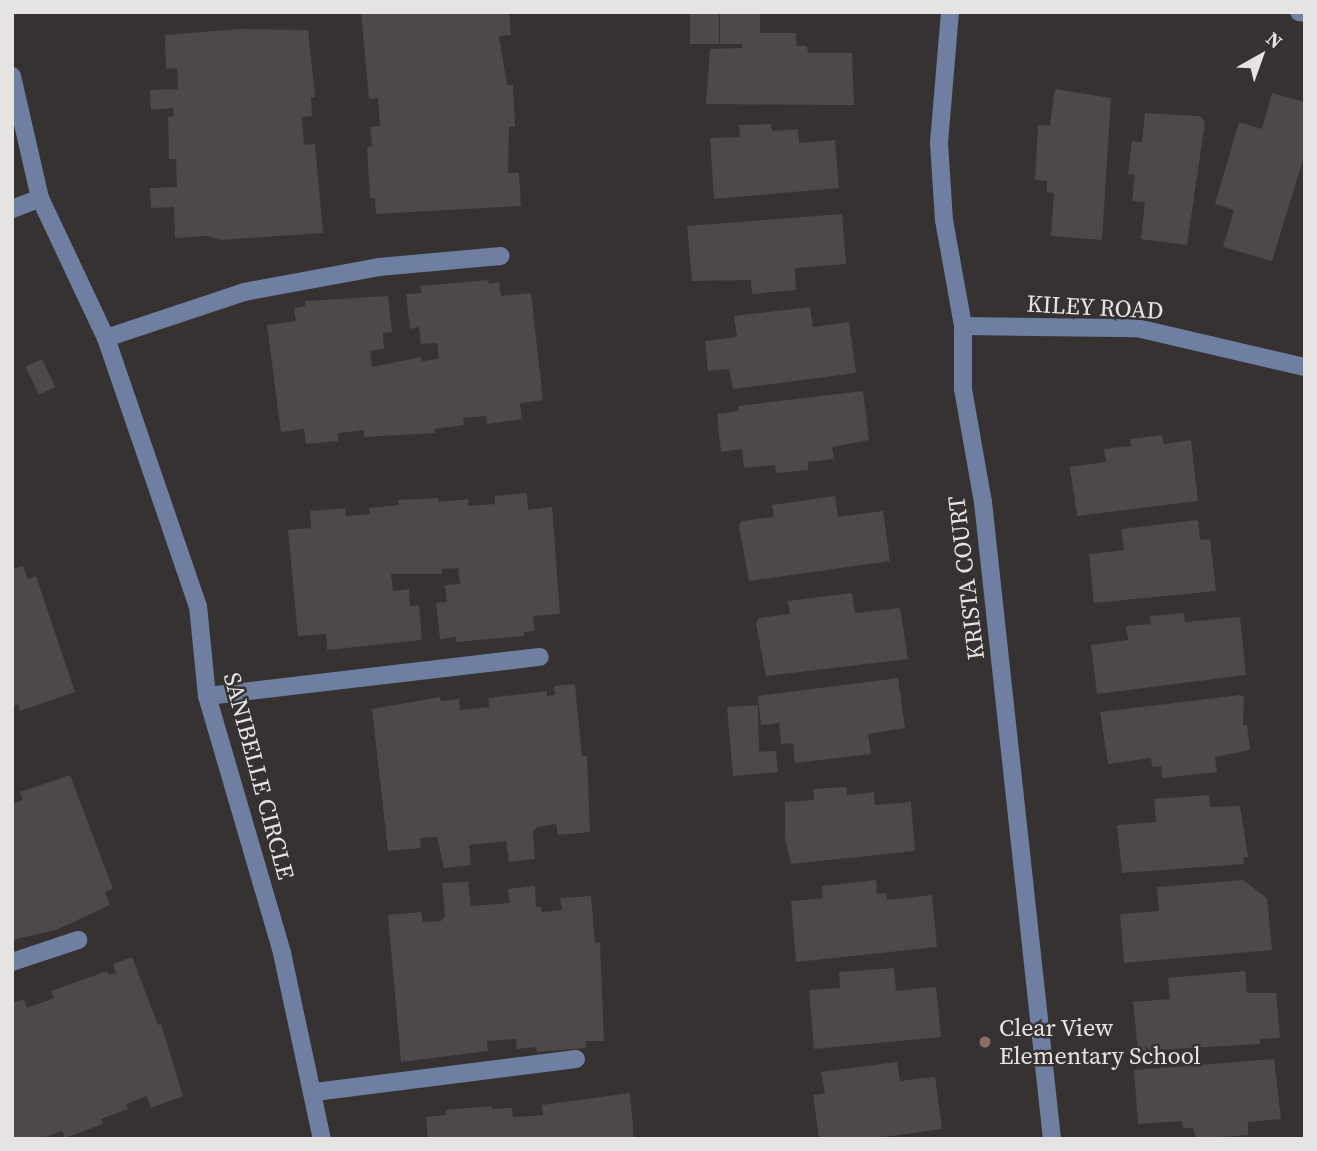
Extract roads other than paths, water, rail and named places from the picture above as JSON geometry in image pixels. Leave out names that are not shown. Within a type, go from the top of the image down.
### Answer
[{"type":"street","name":"KRISTA COURT","points":[[950,12],[939,143],[944,220],[963,326],[963,389],[983,502],[1052,1139]]},
{"type":"street","points":[[1299,12],[1305,13]]},
{"type":"street","name":"SANIBELLE CIRCLE","points":[[12,76],[40,198],[106,338],[198,606],[207,696],[282,953],[315,1093],[322,1139]]},
{"type":"street","points":[[12,209],[40,198]]},
{"type":"street","points":[[106,338],[244,292],[379,267],[501,256]]},
{"type":"street","name":"KILEY ROAD","points":[[963,326],[1137,328],[1305,367]]},
{"type":"street","points":[[207,696],[540,657]]},
{"type":"street","points":[[12,962],[78,940]]},
{"type":"street","points":[[315,1093],[576,1059]]},
{"type":"place","name":"Clear View Elementary School","points":[[985,1042]]}]
